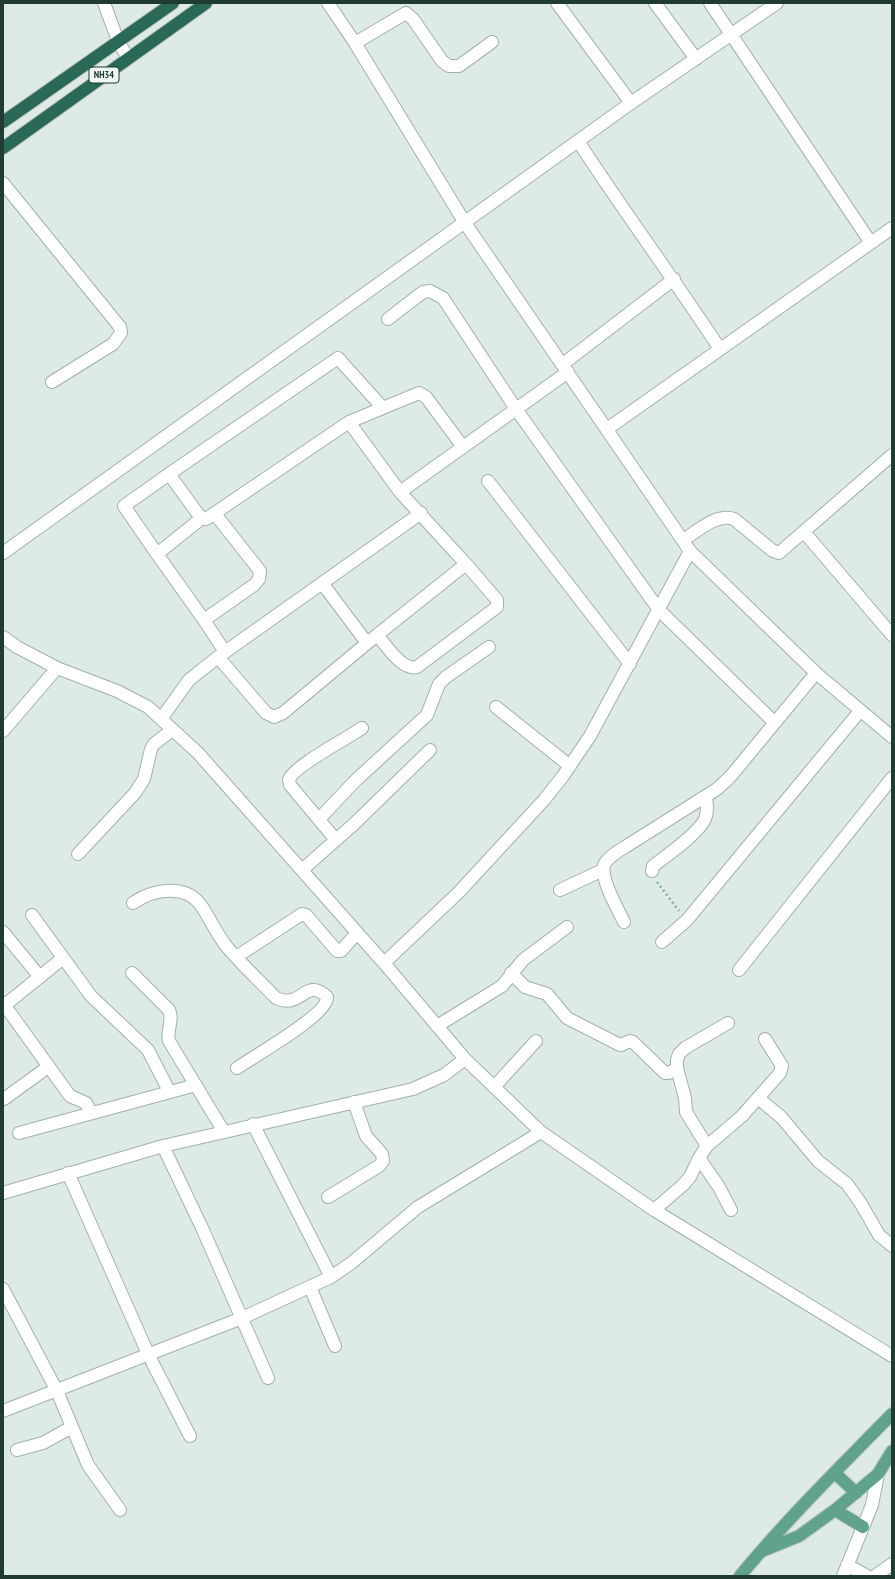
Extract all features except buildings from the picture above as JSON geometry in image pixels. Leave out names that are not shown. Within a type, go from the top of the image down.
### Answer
[{"type":"highway","name":"NH34","points":[[3,122],[173,3]]},
{"type":"highway","name":"NH34","points":[[3,148],[206,3]]},
{"type":"main road","points":[[740,1576],[759,1552],[892,1414]]},
{"type":"main road","points":[[759,1552],[799,1536],[835,1510],[878,1474],[892,1451]]},
{"type":"main road","points":[[835,1472],[856,1493]]},
{"type":"main road","points":[[835,1510],[863,1527]]},
{"type":"street","points":[[104,3],[118,41],[128,58]]},
{"type":"street","points":[[328,3],[355,43],[465,223],[690,551],[816,673],[892,737]]},
{"type":"street","points":[[557,3],[631,103]]},
{"type":"street","points":[[655,3],[696,59]]},
{"type":"street","points":[[710,3],[871,243]]},
{"type":"street","points":[[3,553],[631,103],[732,34],[771,4]]},
{"type":"street","points":[[355,43],[406,13],[413,19],[442,61],[449,66],[459,66],[492,42]]},
{"type":"street","points":[[578,141],[612,193],[674,279],[720,349]]},
{"type":"street","points":[[3,183],[120,328],[121,333],[112,344],[52,382]]},
{"type":"street","points":[[607,429],[892,228]]},
{"type":"street","points":[[400,492],[516,409],[674,279]]},
{"type":"street","points":[[388,319],[423,292],[430,291],[443,298],[516,409],[659,610],[774,722]]},
{"type":"street","points":[[382,407],[338,358],[124,506],[204,620],[221,654],[266,713],[274,717],[283,713],[466,564]]},
{"type":"street","points":[[157,554],[202,518],[206,519],[215,514],[349,422],[414,394],[423,394],[463,447]]},
{"type":"street","points":[[322,583],[372,639],[411,668],[417,667],[497,607],[497,600],[400,492],[349,422]]},
{"type":"street","points":[[683,540],[717,519],[727,516],[734,519],[773,551],[779,553],[892,455]]},
{"type":"street","points":[[169,474],[202,518]]},
{"type":"street","points":[[488,481],[630,664]]},
{"type":"street","points":[[161,719],[189,680],[221,654],[420,513]]},
{"type":"street","points":[[204,620],[254,585],[259,579],[260,571],[215,514]]},
{"type":"street","points":[[804,532],[892,635]]},
{"type":"street","points":[[384,963],[458,893],[544,800],[570,766],[590,736],[690,551]]},
{"type":"street","points":[[3,637],[17,647],[57,668],[117,690],[148,707],[198,753],[358,932],[465,1059],[541,1132],[654,1210],[892,1356]]},
{"type":"street","points":[[318,819],[356,780],[427,715],[440,684],[446,677],[489,647]]},
{"type":"street","points":[[3,731],[57,668]]},
{"type":"street","points":[[624,922],[603,876],[605,863],[611,856],[706,797],[730,777],[816,673]]},
{"type":"street","points":[[496,707],[570,766]]},
{"type":"street","points":[[662,942],[687,920],[860,711]]},
{"type":"street","points":[[336,840],[290,785],[290,777],[311,760],[362,728]]},
{"type":"street","points":[[78,854],[135,792],[144,779],[151,749],[154,744],[172,730]]},
{"type":"street","points":[[302,870],[336,840],[430,750]]},
{"type":"street","points":[[738,970],[892,778]]},
{"type":"street","points":[[652,871],[654,866],[699,828],[704,820],[707,809],[706,797]]},
{"type":"street","points":[[560,890],[603,870]]},
{"type":"street","points":[[133,904],[150,893],[159,891],[172,891],[190,896],[202,907],[219,936],[236,957],[276,998],[283,1001],[292,1001],[311,990],[316,989],[327,998],[326,1005],[300,1028],[237,1068]]},
{"type":"street","points":[[236,957],[302,914],[306,915],[337,951],[340,951],[358,932]]},
{"type":"street","points":[[32,915],[62,958],[96,1002],[148,1050],[169,1091]]},
{"type":"street","points":[[438,1026],[502,986],[511,973],[532,952],[568,927]]},
{"type":"street","points":[[3,932],[40,977]]},
{"type":"street","points":[[62,958],[40,977],[4,1004],[70,1096],[86,1103],[91,1113]]},
{"type":"street","points":[[132,973],[169,1010],[171,1015],[168,1032],[169,1041],[224,1132]]},
{"type":"street","points":[[511,973],[525,987],[547,994],[562,1013],[574,1022],[618,1044],[621,1045],[630,1041],[633,1042],[665,1073],[669,1073],[677,1068]]},
{"type":"street","points":[[708,1146],[688,1118],[677,1068],[679,1054],[685,1048],[728,1023]]},
{"type":"street","points":[[654,1210],[690,1176],[699,1158],[708,1146],[730,1128],[780,1073],[782,1066],[765,1039]]},
{"type":"street","points":[[494,1087],[536,1041]]},
{"type":"street","points":[[3,1193],[163,1146],[253,1124],[413,1089],[444,1075],[465,1059]]},
{"type":"street","points":[[4,1099],[48,1067]]},
{"type":"street","points":[[19,1133],[169,1091],[196,1085]]},
{"type":"street","points":[[758,1098],[781,1117],[818,1161],[847,1184],[860,1202],[879,1235],[892,1246]]},
{"type":"street","points":[[328,1197],[379,1166],[383,1161],[382,1154],[366,1136],[354,1102]]},
{"type":"street","points":[[253,1124],[331,1277]]},
{"type":"street","points":[[3,1411],[149,1356],[242,1318],[331,1277],[350,1264],[418,1207],[541,1132]]},
{"type":"street","points":[[163,1146],[268,1378]]},
{"type":"street","points":[[699,1158],[719,1187],[731,1210]]},
{"type":"street","points":[[68,1173],[149,1356],[190,1436]]},
{"type":"street","points":[[310,1287],[335,1346]]},
{"type":"street","points":[[3,1289],[57,1391],[94,1475],[120,1510]]},
{"type":"street","points":[[17,1450],[43,1443],[72,1427]]},
{"type":"street","points":[[867,1576],[845,1571],[872,1505],[878,1474]]},
{"type":"street","points":[[875,1576],[892,1564]]},
{"type":"path","points":[[652,871],[652,876],[687,920]]}]
